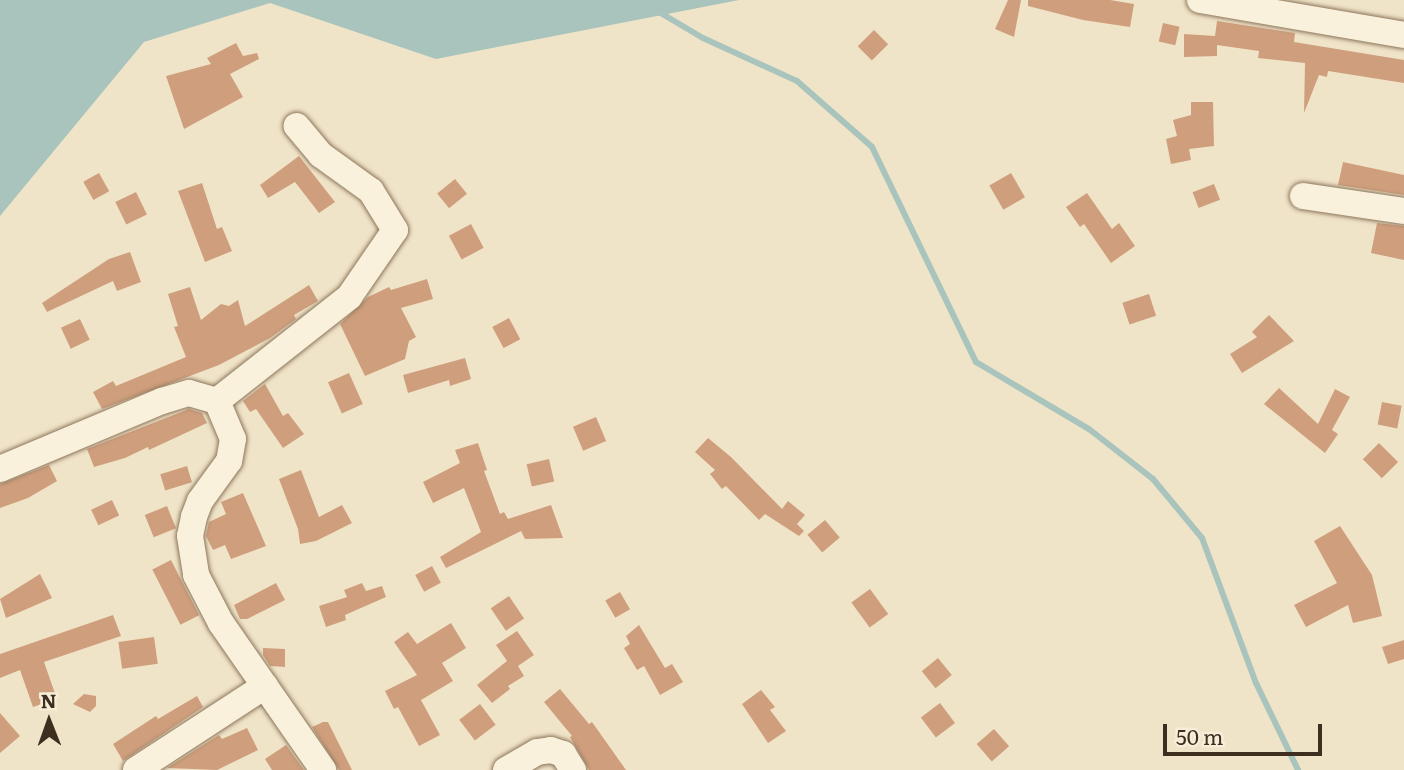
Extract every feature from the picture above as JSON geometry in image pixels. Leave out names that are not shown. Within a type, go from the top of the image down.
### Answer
[{"type":"street","points":[[1200,0],[1404,35]]},
{"type":"street","points":[[218,401],[349,297],[395,230],[371,191],[321,155],[297,126]]},
{"type":"street","points":[[1303,196],[1404,211]]},
{"type":"street","points":[[0,469],[162,401],[190,393],[218,401]]},
{"type":"street","points":[[218,401],[233,439],[229,461],[200,501],[194,517],[190,536],[192,562],[221,622],[323,770]]},
{"type":"street","points":[[136,770],[265,686]]},
{"type":"street","points":[[506,770],[537,752],[551,750],[563,754],[573,770]]},
{"type":"water","points":[[0,0],[739,0],[436,59],[270,3],[144,42],[0,216]]},
{"type":"building","points":[[1008,0],[1021,0],[1014,37],[995,29]]},
{"type":"building","points":[[1028,0],[1110,0],[1134,4],[1130,27],[1083,20],[1028,6]]},
{"type":"building","points":[[1217,21],[1295,33],[1294,42],[1404,60],[1404,83],[1328,71],[1327,77],[1319,75],[1304,113],[1305,63],[1258,58],[1259,51],[1217,45],[1217,56],[1184,57],[1184,34],[1215,36]]},
{"type":"building","points":[[1163,23],[1180,27],[1175,45],[1159,42]]},
{"type":"building","points":[[874,30],[888,44],[872,60],[858,46]]},
{"type":"building","points":[[236,43],[243,56],[257,53],[259,59],[230,74],[243,97],[184,129],[166,76],[211,64],[207,58]]},
{"type":"building","points":[[1191,102],[1213,102],[1214,146],[1189,149],[1191,160],[1171,164],[1166,139],[1177,136],[1173,120],[1191,115]]},
{"type":"building","points":[[299,156],[335,202],[319,213],[295,182],[268,198],[260,185]]},
{"type":"building","points":[[1343,162],[1404,175],[1404,195],[1338,185]]},
{"type":"building","points":[[99,173],[109,191],[93,200],[83,182]]},
{"type":"building","points":[[1011,173],[1025,197],[1003,210],[989,186]]},
{"type":"building","points":[[455,179],[467,194],[449,208],[437,193]]},
{"type":"building","points":[[202,183],[217,229],[222,227],[232,251],[205,262],[178,191]]},
{"type":"building","points":[[1214,184],[1220,200],[1199,208],[1193,192]]},
{"type":"building","points":[[136,192],[147,214],[126,225],[115,202]]},
{"type":"building","points":[[1087,193],[1112,229],[1119,223],[1135,246],[1111,263],[1084,224],[1080,227],[1066,207]]},
{"type":"building","points":[[1377,223],[1404,226],[1404,260],[1371,253]]},
{"type":"building","points":[[471,224],[484,248],[462,260],[449,236]]},
{"type":"building","points":[[130,252],[141,282],[117,291],[113,281],[47,312],[42,303],[109,259]]},
{"type":"building","points":[[427,279],[433,299],[401,308],[416,337],[409,341],[405,359],[365,376],[340,324],[368,297],[389,287],[391,290]]},
{"type":"building","points":[[309,285],[318,301],[294,315],[296,319],[270,338],[219,365],[102,409],[93,392],[113,381],[116,386],[186,357],[174,327],[178,326],[168,294],[190,287],[201,320],[221,304],[229,306],[238,300],[245,326]]},
{"type":"building","points":[[1149,294],[1156,316],[1129,325],[1122,303]]},
{"type":"building","points":[[1269,315],[1294,341],[1242,373],[1230,354],[1257,337],[1252,332]]},
{"type":"building","points":[[509,318],[520,339],[503,348],[492,327]]},
{"type":"building","points":[[80,319],[90,340],[71,349],[61,328]]},
{"type":"building","points":[[465,358],[471,379],[450,386],[449,380],[408,393],[403,375]]},
{"type":"building","points":[[349,373],[363,404],[342,413],[328,382]]},
{"type":"building","points":[[265,384],[283,416],[288,413],[304,434],[283,448],[256,409],[250,412],[243,401]]},
{"type":"building","points":[[1279,388],[1318,424],[1335,389],[1350,397],[1332,430],[1338,434],[1325,453],[1264,404]]},
{"type":"building","points":[[1382,402],[1402,406],[1397,428],[1378,425]]},
{"type":"building","points":[[189,409],[202,413],[207,423],[149,450],[148,447],[125,458],[94,467],[87,449]]},
{"type":"building","points":[[596,417],[606,441],[583,451],[573,427]]},
{"type":"building","points":[[708,438],[731,457],[782,509],[788,501],[805,515],[797,524],[804,531],[799,536],[765,514],[759,520],[726,486],[722,489],[710,474],[715,470],[695,452]]},
{"type":"building","points":[[478,443],[487,470],[484,471],[500,514],[504,512],[508,519],[551,505],[563,538],[525,539],[521,531],[446,568],[440,557],[481,532],[464,488],[433,503],[423,482],[460,463],[455,450]]},
{"type":"building","points":[[1379,443],[1398,462],[1382,478],[1363,459]]},
{"type":"building","points":[[549,459],[554,481],[532,487],[527,464]]},
{"type":"building","points":[[49,465],[57,481],[28,498],[0,508],[0,484]]},
{"type":"building","points":[[187,466],[192,482],[165,490],[160,474]]},
{"type":"building","points":[[301,470],[319,517],[342,505],[352,523],[316,541],[300,544],[298,529],[279,479]]},
{"type":"building","points":[[243,493],[266,546],[231,559],[225,545],[213,550],[206,536],[209,522],[226,514],[221,502]]},
{"type":"building","points":[[112,500],[119,515],[98,525],[91,510]]},
{"type":"building","points":[[167,506],[176,528],[154,537],[145,515]]},
{"type":"building","points":[[825,520],[840,538],[822,552],[807,535]]},
{"type":"building","points":[[1340,526],[1372,575],[1382,616],[1353,623],[1348,605],[1306,627],[1294,605],[1337,583],[1314,541]]},
{"type":"building","points":[[171,560],[199,615],[180,625],[152,570]]},
{"type":"building","points":[[432,566],[441,583],[424,592],[415,575]]},
{"type":"building","points":[[40,574],[52,598],[6,618],[0,599]]},
{"type":"building","points":[[276,583],[285,600],[247,619],[240,619],[234,605]]},
{"type":"building","points":[[362,583],[366,591],[382,586],[386,597],[345,615],[346,620],[326,627],[319,606],[347,597],[344,590]]},
{"type":"building","points":[[870,589],[888,614],[870,628],[851,603]]},
{"type":"building","points":[[620,592],[630,609],[615,618],[605,600]]},
{"type":"building","points":[[509,596],[524,618],[506,631],[491,608]]},
{"type":"building","points":[[113,615],[121,636],[44,662],[57,699],[33,707],[20,670],[0,678],[0,654]]},
{"type":"building","points":[[451,623],[466,648],[442,663],[453,681],[421,700],[440,735],[419,746],[398,707],[394,709],[385,691],[417,675],[394,642],[408,632],[417,644]]},
{"type":"building","points":[[639,625],[665,668],[672,664],[683,682],[660,695],[644,666],[637,670],[624,648],[630,644],[626,636]]},
{"type":"building","points":[[517,631],[534,655],[518,666],[524,676],[508,686],[510,689],[492,703],[477,685],[507,661],[496,645]]},
{"type":"building","points":[[154,637],[158,664],[122,669],[118,642]]},
{"type":"building","points":[[1404,640],[1404,659],[1388,664],[1382,647]]},
{"type":"building","points":[[263,648],[285,649],[285,667],[270,666],[263,655]]},
{"type":"building","points":[[938,658],[952,675],[936,688],[922,671]]},
{"type":"building","points":[[560,689],[589,724],[592,722],[626,770],[589,770],[570,737],[572,736],[544,702]]},
{"type":"building","points":[[761,690],[775,707],[770,710],[786,731],[768,743],[742,704]]},
{"type":"building","points":[[84,694],[96,696],[96,706],[90,712],[73,704]]},
{"type":"building","points":[[197,696],[203,707],[123,761],[113,744],[156,716],[158,719]]},
{"type":"building","points":[[940,703],[955,723],[936,737],[921,717]]},
{"type":"building","points":[[480,704],[496,725],[475,740],[459,720]]},
{"type":"building","points":[[0,713],[20,736],[0,753]]},
{"type":"building","points":[[328,722],[352,770],[339,770],[312,727]]},
{"type":"building","points":[[247,728],[258,750],[217,770],[167,768],[219,735],[222,739]]},
{"type":"building","points":[[994,729],[1009,746],[992,761],[977,744]]},
{"type":"building","points":[[286,745],[304,770],[272,770],[265,759]]},
{"type":"waterway","points":[[659,12],[703,38],[797,81],[872,147],[976,362],[1089,429],[1153,479],[1202,538],[1256,683],[1298,770]]}]
